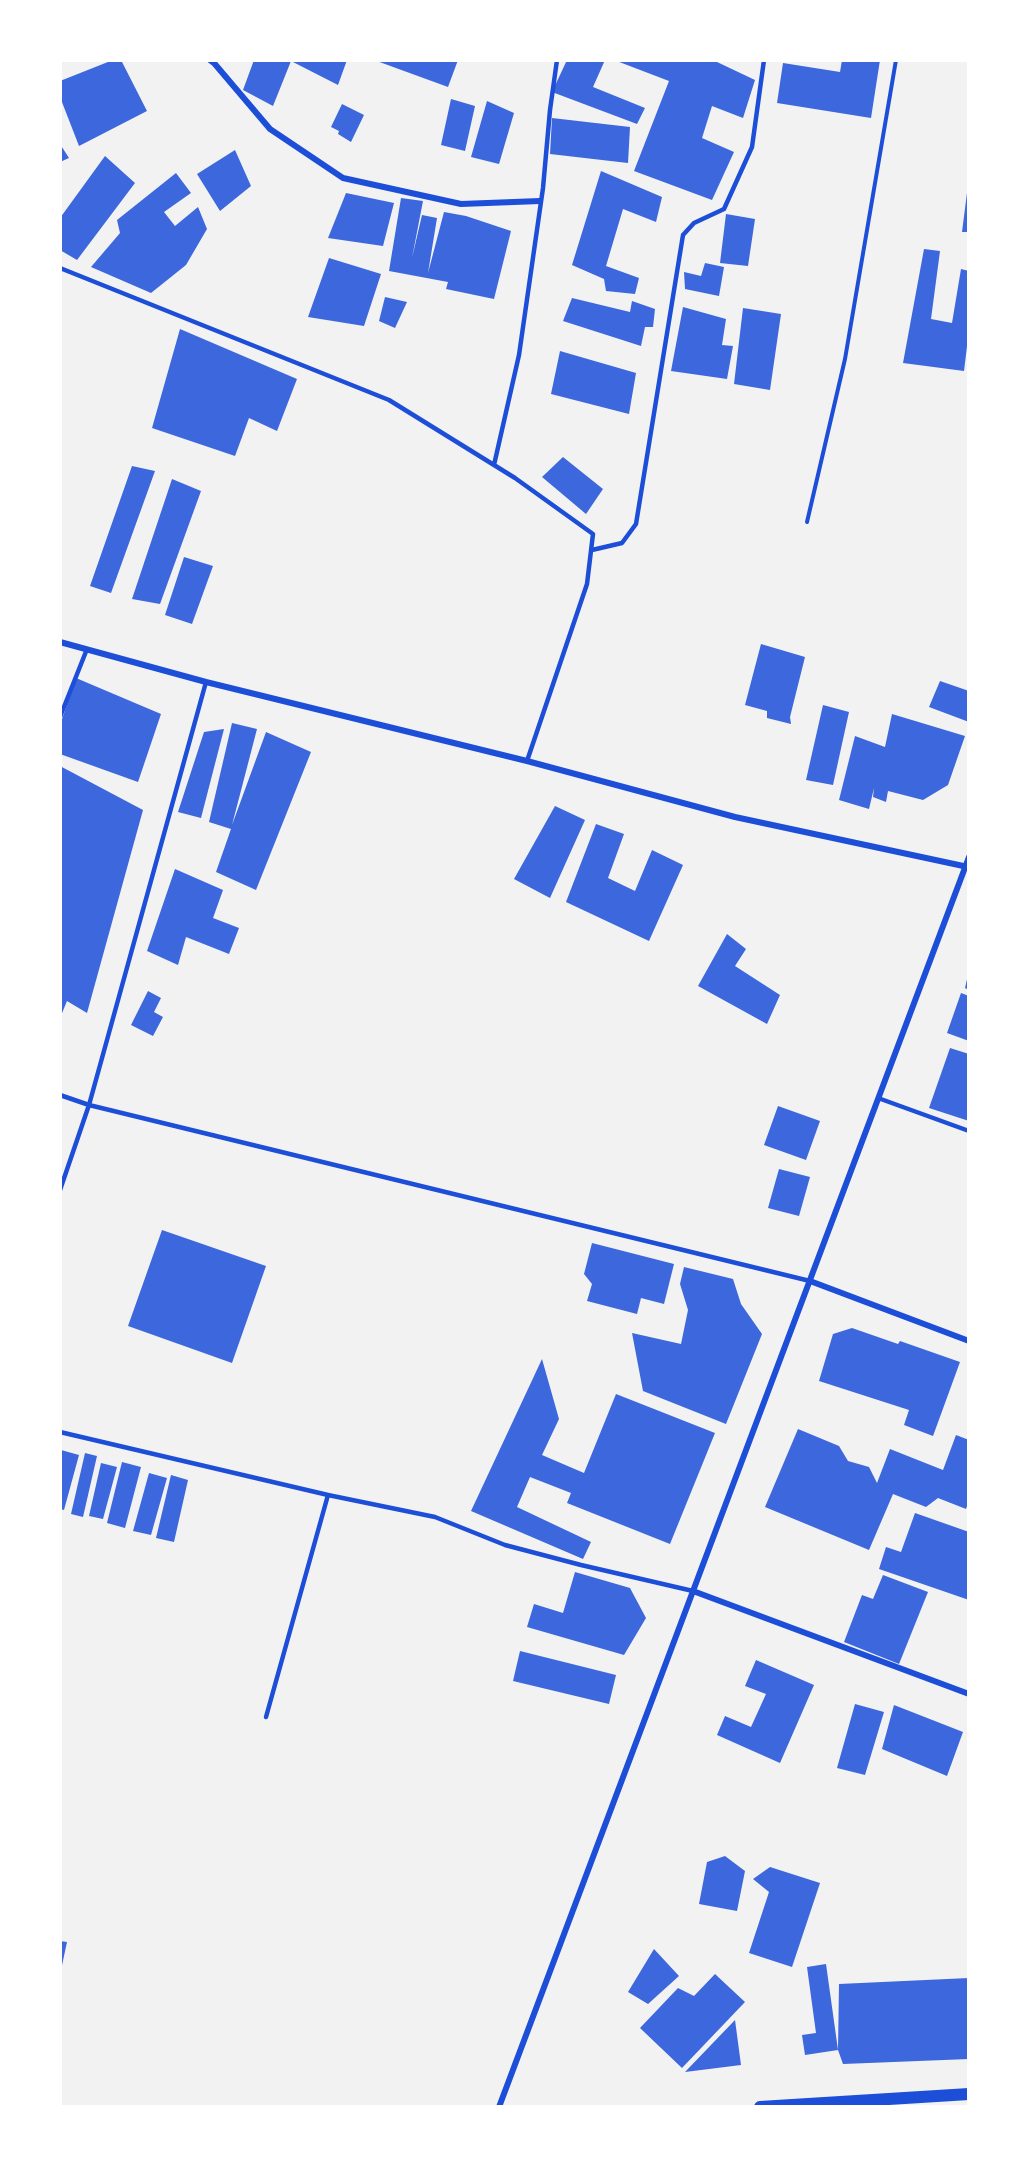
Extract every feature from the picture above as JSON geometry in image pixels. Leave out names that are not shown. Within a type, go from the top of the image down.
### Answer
[{"type":"main road","points":[[760,2107],[969,2094]]},
{"type":"street","points":[[210,60],[270,129],[343,178],[461,204],[540,201]]},
{"type":"street","points":[[60,642],[206,682],[527,761],[735,817],[967,867]]},
{"type":"street","points":[[499,2107],[969,857]]},
{"type":"street","points":[[810,1281],[969,1341]]},
{"type":"street","points":[[693,1592],[969,1694]]},
{"type":"lane","points":[[494,465],[519,355],[557,60]]},
{"type":"lane","points":[[592,550],[622,543],[636,524],[683,235],[694,223],[724,209],[752,147],[764,60]]},
{"type":"lane","points":[[60,268],[389,400],[494,465],[593,534],[587,584],[527,761]]},
{"type":"lane","points":[[60,717],[87,649]]},
{"type":"lane","points":[[60,1190],[89,1105],[206,682]]},
{"type":"lane","points":[[60,1095],[89,1105],[810,1281]]},
{"type":"lane","points":[[878,1098],[969,1131]]},
{"type":"lane","points":[[60,1432],[328,1495],[435,1517],[505,1545],[581,1566],[693,1592]]},
{"type":"lane","points":[[266,1717],[328,1495]]},
{"type":"path","points":[[807,522],[845,359],[896,60]]},
{"type":"building","points":[[113,60],[121,60],[147,111],[79,146],[60,97],[60,81]]},
{"type":"building","points":[[254,60],[347,60],[338,85],[291,61],[273,106],[243,90]]},
{"type":"building","points":[[374,60],[458,60],[448,87]]},
{"type":"building","points":[[567,60],[605,60],[593,87],[645,108],[637,124],[552,92]]},
{"type":"building","points":[[614,60],[718,60],[717,62],[755,80],[743,118],[712,106],[702,138],[734,152],[712,200],[634,171],[669,81]]},
{"type":"building","points":[[842,60],[880,60],[871,118],[777,103],[783,63],[840,72]]},
{"type":"building","points":[[451,99],[475,106],[465,151],[441,145]]},
{"type":"building","points":[[487,101],[514,113],[499,164],[471,157]]},
{"type":"building","points":[[342,104],[364,115],[351,142],[331,127]]},
{"type":"building","points":[[552,118],[630,127],[628,163],[550,154]]},
{"type":"building","points":[[60,144],[69,158],[60,162]]},
{"type":"building","points":[[235,150],[251,186],[220,211],[197,174]]},
{"type":"building","points":[[105,156],[135,183],[77,260],[60,250],[60,218]]},
{"type":"building","points":[[601,171],[662,197],[656,222],[623,209],[606,266],[639,278],[635,294],[606,291],[604,279],[572,265]]},
{"type":"building","points":[[176,173],[191,193],[164,212],[175,226],[198,207],[207,229],[186,265],[151,293],[91,267],[120,233],[117,220]]},
{"type":"building","points":[[968,185],[969,232],[962,232]]},
{"type":"building","points":[[346,193],[394,203],[383,246],[328,238]]},
{"type":"building","points":[[401,198],[423,201],[412,258],[422,215],[437,218],[428,273],[444,212],[466,216],[511,231],[494,299],[446,289],[448,282],[389,271]]},
{"type":"building","points":[[726,214],[755,219],[748,266],[720,263]]},
{"type":"building","points":[[924,249],[940,251],[931,319],[952,323],[961,269],[969,271],[969,330],[964,371],[903,363]]},
{"type":"building","points":[[329,258],[381,274],[364,326],[308,317]]},
{"type":"building","points":[[705,263],[724,267],[719,296],[685,289],[684,272],[701,276]]},
{"type":"building","points":[[385,297],[407,302],[395,328],[379,321]]},
{"type":"building","points":[[572,298],[630,312],[632,301],[655,309],[653,327],[645,327],[641,346],[563,321]]},
{"type":"building","points":[[683,307],[726,319],[722,345],[733,346],[727,379],[671,371]]},
{"type":"building","points":[[743,308],[781,314],[770,390],[734,384]]},
{"type":"building","points":[[180,329],[297,379],[277,431],[249,418],[235,456],[152,428]]},
{"type":"building","points":[[560,351],[636,373],[629,414],[551,394]]},
{"type":"building","points":[[563,457],[603,489],[586,514],[542,477]]},
{"type":"building","points":[[132,466],[155,471],[111,593],[90,586]]},
{"type":"building","points":[[172,479],[201,491],[160,604],[132,599]]},
{"type":"building","points":[[184,557],[213,566],[192,624],[165,615]]},
{"type":"building","points":[[761,644],[805,657],[790,717],[791,724],[767,718],[767,711],[745,705]]},
{"type":"building","points":[[76,678],[161,714],[138,782],[60,754],[60,725]]},
{"type":"building","points":[[940,681],[969,691],[969,722],[929,707]]},
{"type":"building","points":[[823,705],[849,712],[833,785],[806,780]]},
{"type":"building","points":[[892,714],[965,736],[948,785],[923,800],[888,791],[886,802],[873,797],[874,788],[869,809],[839,800],[855,736],[885,747]]},
{"type":"building","points":[[232,723],[257,729],[232,825],[266,732],[311,752],[256,890],[216,872],[231,829],[209,822]]},
{"type":"building","points":[[224,729],[201,818],[178,812],[204,732]]},
{"type":"building","points":[[60,766],[143,810],[87,1013],[67,1001],[60,1018]]},
{"type":"building","points":[[555,806],[585,820],[550,898],[514,879]]},
{"type":"building","points":[[596,824],[624,834],[608,878],[635,891],[652,850],[683,865],[649,941],[566,902]]},
{"type":"building","points":[[175,869],[223,890],[213,918],[239,928],[229,954],[186,937],[178,965],[147,951]]},
{"type":"building","points":[[727,934],[746,949],[735,966],[780,995],[767,1024],[698,986]]},
{"type":"building","points":[[969,975],[969,990],[965,988]]},
{"type":"building","points":[[148,991],[161,998],[154,1012],[163,1017],[153,1036],[131,1025]]},
{"type":"building","points":[[961,993],[969,996],[969,1041],[947,1033]]},
{"type":"building","points":[[950,1048],[969,1054],[969,1121],[929,1108]]},
{"type":"building","points":[[778,1106],[820,1121],[806,1160],[764,1145]]},
{"type":"building","points":[[779,1169],[810,1177],[799,1216],[768,1208]]},
{"type":"building","points":[[162,1230],[266,1266],[232,1363],[128,1326]]},
{"type":"building","points":[[592,1243],[674,1264],[664,1304],[641,1298],[637,1314],[587,1301],[592,1284],[584,1274]]},
{"type":"building","points":[[684,1267],[733,1279],[741,1304],[762,1334],[726,1424],[643,1391],[632,1333],[681,1344],[688,1310],[680,1284]]},
{"type":"building","points":[[852,1328],[898,1344],[900,1341],[960,1362],[933,1436],[904,1425],[909,1410],[819,1381],[833,1334]]},
{"type":"building","points":[[542,1359],[559,1419],[542,1455],[584,1473],[616,1394],[715,1433],[670,1544],[567,1503],[571,1493],[530,1477],[517,1507],[591,1542],[583,1559],[471,1511]]},
{"type":"building","points":[[798,1429],[839,1446],[848,1461],[869,1467],[877,1483],[890,1449],[943,1470],[956,1435],[969,1440],[969,1501],[966,1509],[938,1498],[926,1507],[893,1494],[869,1550],[765,1507]]},
{"type":"building","points":[[61,1450],[79,1455],[64,1510],[60,1509]]},
{"type":"building","points":[[85,1453],[97,1456],[83,1517],[71,1514]]},
{"type":"building","points":[[122,1462],[141,1467],[125,1528],[107,1523]]},
{"type":"building","points":[[101,1463],[117,1467],[103,1519],[89,1516]]},
{"type":"building","points":[[149,1473],[167,1478],[151,1535],[133,1531]]},
{"type":"building","points":[[171,1475],[188,1480],[174,1542],[156,1538]]},
{"type":"building","points":[[915,1513],[969,1532],[969,1600],[879,1569],[886,1547],[901,1552]]},
{"type":"building","points":[[575,1572],[630,1588],[646,1618],[624,1655],[527,1627],[534,1604],[563,1613]]},
{"type":"building","points":[[883,1575],[928,1592],[899,1664],[844,1642],[862,1595],[873,1599]]},
{"type":"building","points":[[520,1651],[616,1675],[609,1704],[513,1681]]},
{"type":"building","points":[[756,1660],[814,1685],[780,1763],[717,1735],[725,1716],[751,1727],[766,1694],[745,1686]]},
{"type":"building","points":[[855,1704],[884,1712],[865,1775],[837,1768]]},
{"type":"building","points":[[894,1705],[963,1732],[947,1776],[882,1749]]},
{"type":"building","points":[[725,1856],[745,1871],[737,1911],[699,1904],[707,1862]]},
{"type":"building","points":[[770,1867],[820,1883],[792,1967],[749,1953],[769,1892],[753,1879]]},
{"type":"building","points":[[60,1941],[67,1942],[61,1970],[60,1970]]},
{"type":"building","points":[[654,1949],[679,1976],[648,2004],[628,1992]]},
{"type":"building","points":[[826,1964],[838,2050],[805,2055],[802,2035],[816,2033],[807,1967]]},
{"type":"building","points":[[715,1974],[745,2002],[682,2068],[640,2028],[678,1988],[694,1996]]},
{"type":"building","points":[[969,1978],[969,2059],[843,2064],[838,2050],[839,1984]]},
{"type":"building","points":[[735,2020],[741,2065],[685,2072]]}]
